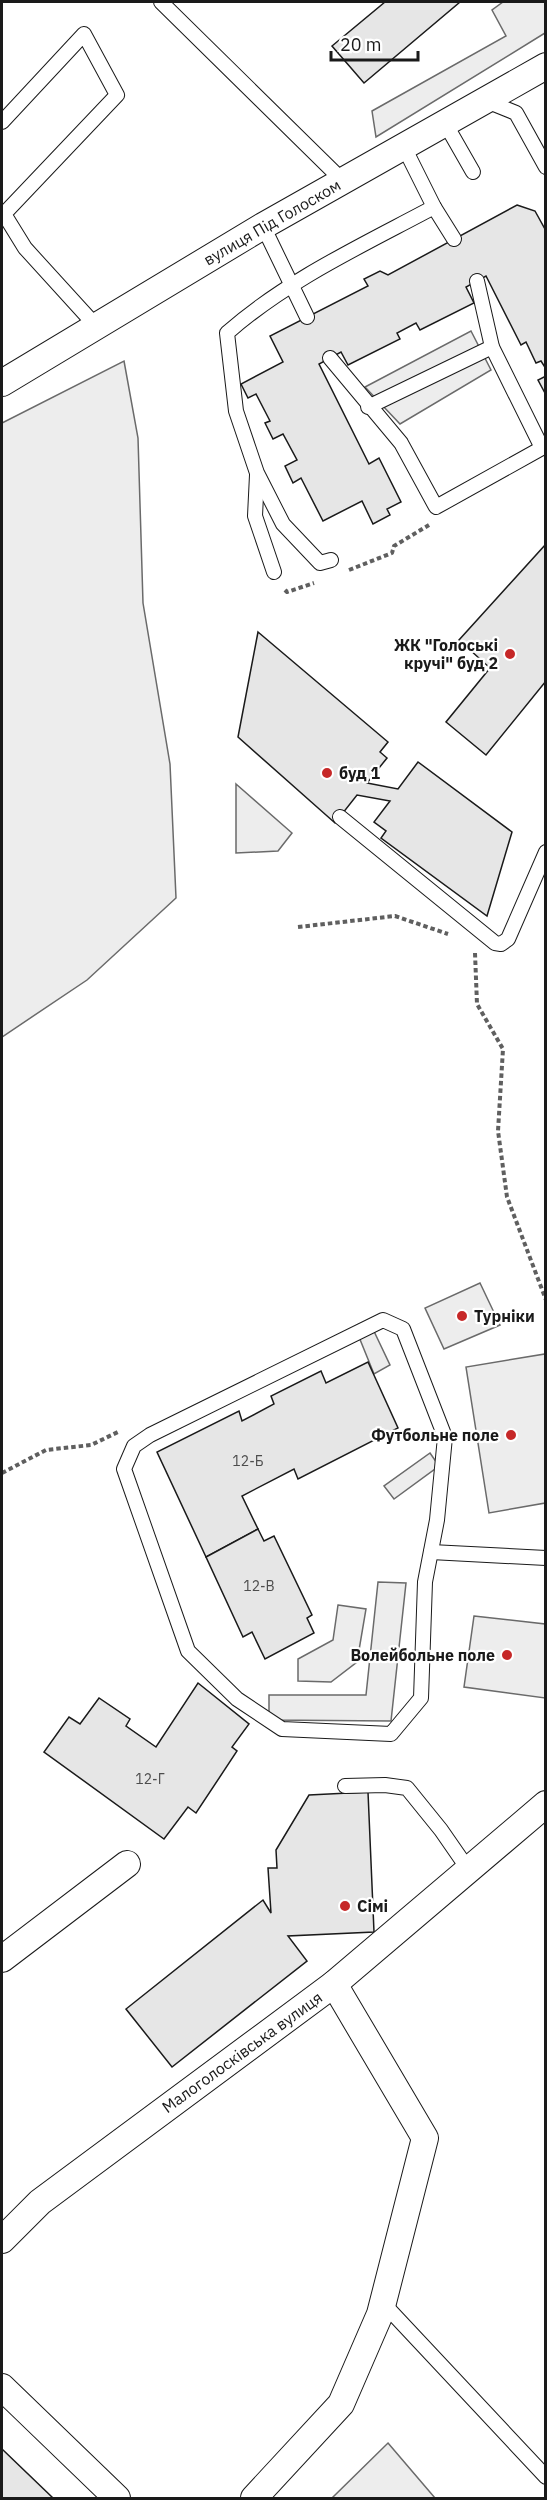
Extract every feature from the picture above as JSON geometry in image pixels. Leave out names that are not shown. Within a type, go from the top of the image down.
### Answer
[{"type":"street","name":"вулиця Під Голоском","points":[[2,383],[263,226],[546,66]]},
{"type":"street","points":[[334,1984],[546,1804]]},
{"type":"street","points":[[2,1959],[127,1864]]},
{"type":"street","name":"Малоголосківська вулиця","points":[[2,2240],[40,2202],[334,1984],[425,2138],[383,2303],[341,2404],[254,2499]]},
{"type":"street","points":[[2,2387],[117,2499]]},
{"type":"lane","points":[[161,2],[343,181]]},
{"type":"lane","points":[[173,13],[182,2]]},
{"type":"lane","points":[[2,122],[84,34],[117,95],[4,214],[25,248],[96,327]]},
{"type":"lane","points":[[484,100],[516,113],[546,167]]},
{"type":"lane","points":[[445,123],[473,172]]},
{"type":"lane","points":[[404,147],[434,207],[454,239]]},
{"type":"lane","points":[[331,560],[320,563],[283,524],[258,473],[236,411],[227,333],[252,310],[293,284],[434,207]]},
{"type":"lane","points":[[263,226],[307,317]]},
{"type":"lane","points":[[330,358],[368,407],[401,443],[436,507],[542,448],[492,347],[477,281]]},
{"type":"lane","points":[[368,407],[492,347]]},
{"type":"lane","points":[[258,473],[255,516],[274,572]]},
{"type":"lane","points":[[340,817],[495,944],[501,944],[508,939],[546,852]]},
{"type":"lane","points":[[383,1320],[403,1329],[445,1437],[437,1520],[431,1552],[425,1581],[421,1698],[391,1734],[282,1729],[237,1699],[188,1651],[124,1469],[134,1446],[150,1436],[383,1320]]},
{"type":"lane","points":[[431,1552],[546,1558]]},
{"type":"lane","points":[[345,1786],[385,1785],[407,1788],[441,1830],[468,1869]]},
{"type":"lane","points":[[383,2303],[546,2477]]},
{"type":"path","points":[[338,574],[392,553],[394,546],[434,522]]},
{"type":"path","points":[[274,572],[287,592],[317,582]]},
{"type":"path","points":[[298,927],[394,916],[454,936]]},
{"type":"path","points":[[474,943],[477,1004],[503,1049],[498,1131],[507,1197],[546,1300]]},
{"type":"path","points":[[2,1473],[46,1450],[91,1445],[112,1434]]},
{"type":"shaded area","points":[[503,2],[545,2],[545,33],[376,137],[372,111],[506,36],[492,10]]},
{"type":"shaded area","points":[[471,331],[491,370],[400,424],[365,387]]},
{"type":"shaded area","points":[[124,361],[138,438],[143,603],[170,764],[176,898],[87,980],[2,1037],[2,423]]},
{"type":"shaded area","points":[[236,784],[292,833],[278,851],[236,853]]},
{"type":"shaded area","name":"Турніки","points":[[480,1283],[500,1325],[444,1349],[425,1308]]},
{"type":"shaded area","points":[[371,1325],[390,1365],[374,1374],[357,1332]]},
{"type":"shaded area","name":"Футбольне поле","points":[[545,1354],[545,1503],[489,1513],[466,1367]]},
{"type":"shaded area","points":[[430,1453],[439,1466],[394,1499],[384,1486]]},
{"type":"shaded area","points":[[378,1582],[406,1583],[391,1721],[269,1720],[269,1695],[366,1695]]},
{"type":"shaded area","points":[[338,1605],[366,1609],[357,1662],[331,1682],[298,1681],[298,1659],[333,1640]]},
{"type":"shaded area","name":"Волейбольне поле","points":[[474,1616],[545,1624],[545,1698],[464,1687]]},
{"type":"shaded area","points":[[388,2443],[435,2498],[332,2498]]},
{"type":"building","points":[[385,2],[460,2],[364,83],[332,46]]},
{"type":"building","points":[[517,205],[535,211],[546,231],[546,369],[541,361],[536,363],[526,342],[521,345],[486,276],[466,287],[474,303],[420,330],[416,323],[397,333],[400,339],[348,365],[341,352],[319,364],[369,464],[379,458],[401,502],[387,509],[390,515],[373,524],[362,501],[323,521],[301,478],[293,483],[285,466],[297,460],[283,434],[273,439],[265,423],[270,421],[256,394],[248,398],[241,384],[283,362],[270,336],[368,286],[364,279],[380,271],[388,275]]},
{"type":"building","points":[[546,376],[546,395],[538,380]]},
{"type":"building","name":"ЖК \"Голоські кручі\" буд 2","points":[[546,544],[546,681],[486,755],[446,722],[490,668],[459,640]]},
{"type":"building","name":"буд 1","points":[[258,632],[388,742],[380,752],[387,758],[367,783],[398,789],[418,762],[512,832],[487,916],[381,838],[386,831],[374,822],[390,801],[357,795],[335,823],[238,737]]},
{"type":"building","points":[[368,1362],[398,1428],[298,1479],[294,1469],[242,1496],[258,1529],[206,1557],[157,1452],[239,1411],[242,1421],[274,1404],[271,1396],[321,1371],[326,1383]]},
{"type":"building","points":[[258,1529],[264,1541],[274,1536],[312,1615],[307,1618],[314,1633],[265,1659],[252,1632],[243,1637],[206,1557]]},
{"type":"building","points":[[198,1683],[249,1724],[232,1747],[237,1751],[196,1813],[188,1807],[164,1839],[44,1752],[69,1717],[80,1724],[99,1698],[130,1719],[126,1726],[156,1747]]},
{"type":"building","points":[[368,1792],[374,1932],[288,1936],[307,1961],[172,2067],[126,2009],[263,1900],[271,1913],[268,1868],[277,1868],[276,1850],[309,1795]]},
{"type":"building","points":[[2,2449],[53,2498],[2,2498]]},
{"type":"place","name":"ЖК \"Голоські кручі\" буд 2","points":[[510,654]]},
{"type":"place","name":"буд 1","points":[[327,773]]},
{"type":"place","name":"Турніки","points":[[462,1316]]},
{"type":"place","name":"Футбольне поле","points":[[511,1435]]},
{"type":"place","name":"Волейбольне поле","points":[[507,1655]]},
{"type":"place","name":"Сімі","points":[[345,1906]]}]
